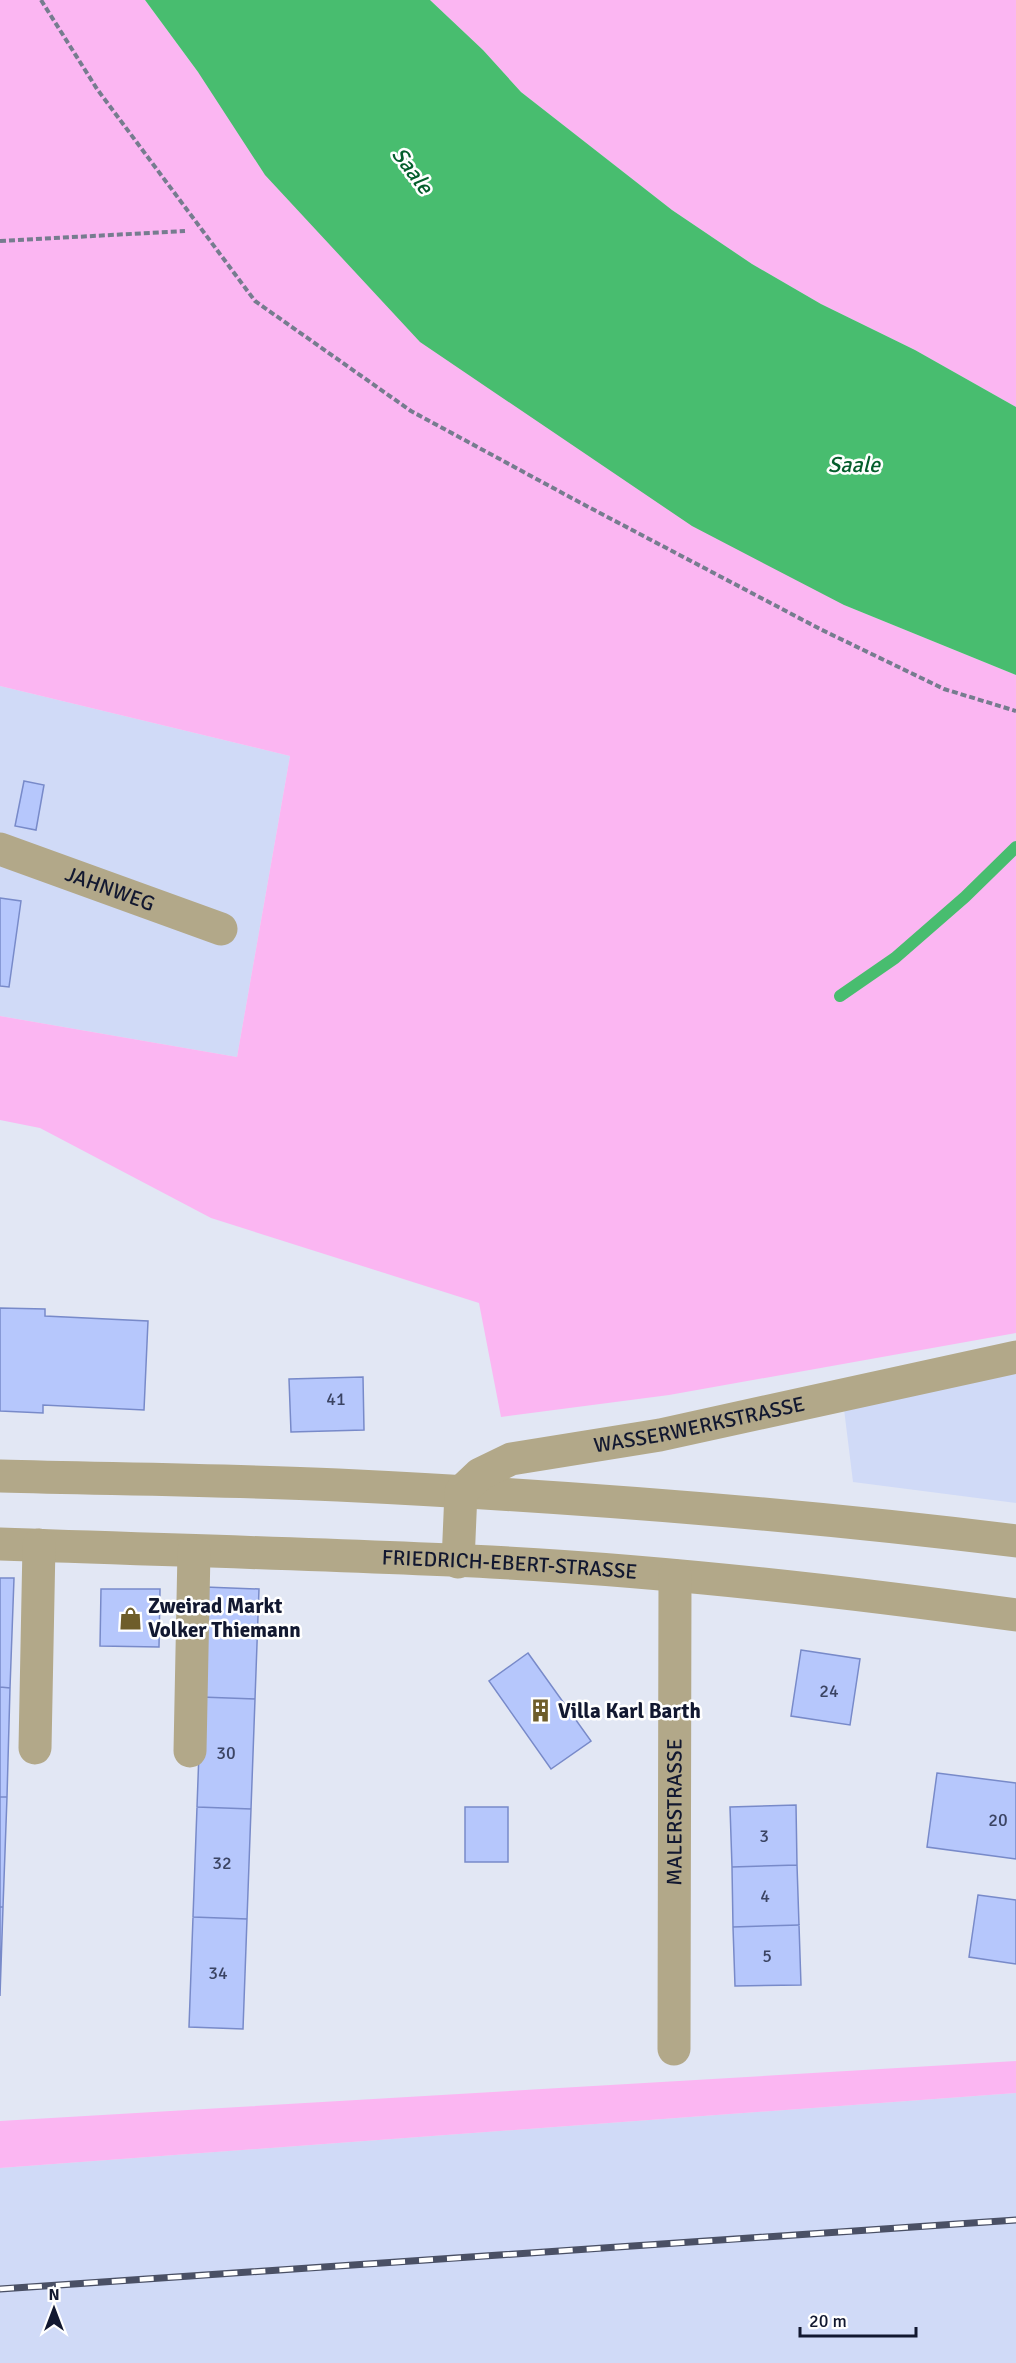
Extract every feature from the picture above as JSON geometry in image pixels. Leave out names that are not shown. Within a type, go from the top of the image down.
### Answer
[{"type":"street","name":"JAHNWEG","points":[[0,849],[221,928]]},
{"type":"street","name":"WASSERWERKSTRASSE","points":[[461,1492],[480,1474],[510,1459],[660,1436],[1016,1358]]},
{"type":"street","points":[[0,1476],[336,1485],[461,1492],[858,1522],[1016,1541]]},
{"type":"street","points":[[458,1562],[461,1492]]},
{"type":"street","name":"FRIEDRICH-EBERT-STRASSE","points":[[0,1544],[458,1562],[675,1576],[882,1596],[1016,1615]]},
{"type":"street","points":[[35,1748],[39,1545]]},
{"type":"street","points":[[190,1751],[194,1551]]},
{"type":"street","name":"MALERSTRASSE","points":[[674,2049],[675,1576]]},
{"type":"path","points":[[41,0],[97,89],[255,301],[411,411],[569,497],[820,629],[934,684],[977,701],[1016,711]]},
{"type":"path","points":[[0,241],[185,231]]},
{"type":"shaded area","points":[[0,0],[145,0],[198,72],[844,605],[1016,675],[1016,1333],[669,1395],[501,1417],[479,1303],[211,1218],[40,1128],[0,1120],[0,1016],[237,1057],[290,756],[0,686]]},
{"type":"shaded area","points":[[430,0],[1016,0],[1016,407],[915,350],[821,304],[752,264],[672,210],[521,92],[483,50]]},
{"type":"shaded area","points":[[0,686],[290,756],[237,1057],[0,1016]]},
{"type":"shaded area","points":[[1016,1369],[1016,1503],[853,1482],[844,1409]]},
{"type":"shaded area","points":[[1016,2061],[1016,2093],[0,2168],[0,2121]]},
{"type":"shaded area","points":[[1016,2093],[1016,2363],[0,2363],[0,2168]]},
{"type":"water","name":"Saale","points":[[145,0],[430,0],[483,50],[521,92],[672,210],[752,264],[821,304],[915,350],[1016,407],[1016,675],[844,605],[692,526],[420,342],[265,175],[198,72]]},
{"type":"building","points":[[24,781],[44,785],[36,830],[15,826]]},
{"type":"building","points":[[0,898],[21,901],[9,987],[0,986]]},
{"type":"building","points":[[0,1308],[45,1309],[45,1316],[148,1321],[144,1410],[43,1405],[43,1413],[0,1411]]},
{"type":"building","points":[[363,1377],[364,1430],[291,1432],[289,1379]]},
{"type":"building","points":[[0,1578],[14,1578],[10,1688],[0,1687]]},
{"type":"building","points":[[205,1587],[259,1589],[255,1699],[201,1697]]},
{"type":"building","name":"Zweirad Markt Volker Thiemann","points":[[101,1589],[160,1589],[159,1647],[100,1646]]},
{"type":"building","points":[[801,1650],[860,1659],[850,1725],[791,1716]]},
{"type":"building","name":"Villa Karl Barth","points":[[528,1653],[591,1741],[551,1769],[489,1681]]},
{"type":"building","points":[[0,1687],[10,1688],[7,1797],[0,1797]]},
{"type":"building","points":[[201,1697],[255,1699],[251,1809],[197,1807]]},
{"type":"building","points":[[937,1773],[1016,1783],[1016,1859],[927,1847]]},
{"type":"building","points":[[0,1797],[7,1797],[3,1907],[0,1907]]},
{"type":"building","points":[[796,1805],[797,1865],[732,1867],[730,1807]]},
{"type":"building","points":[[197,1807],[251,1809],[247,1919],[193,1917]]},
{"type":"building","points":[[465,1807],[508,1807],[508,1862],[465,1862]]},
{"type":"building","points":[[797,1865],[799,1925],[733,1927],[732,1867]]},
{"type":"building","points":[[978,1895],[1016,1900],[1016,1964],[969,1957]]},
{"type":"building","points":[[0,1907],[3,1907],[0,1996]]},
{"type":"building","points":[[193,1917],[247,1919],[243,2029],[189,2027]]},
{"type":"building","points":[[799,1925],[801,1985],[735,1986],[733,1927]]},
{"type":"waterway","points":[[840,996],[895,958],[965,897],[1016,847]]},
{"type":"railway","points":[[0,2289],[1016,2220]]},
{"type":"place","name":"Zweirad Markt Volker Thiemann","points":[[130,1618]]},
{"type":"place","name":"Villa Karl Barth","points":[[540,1711]]}]
